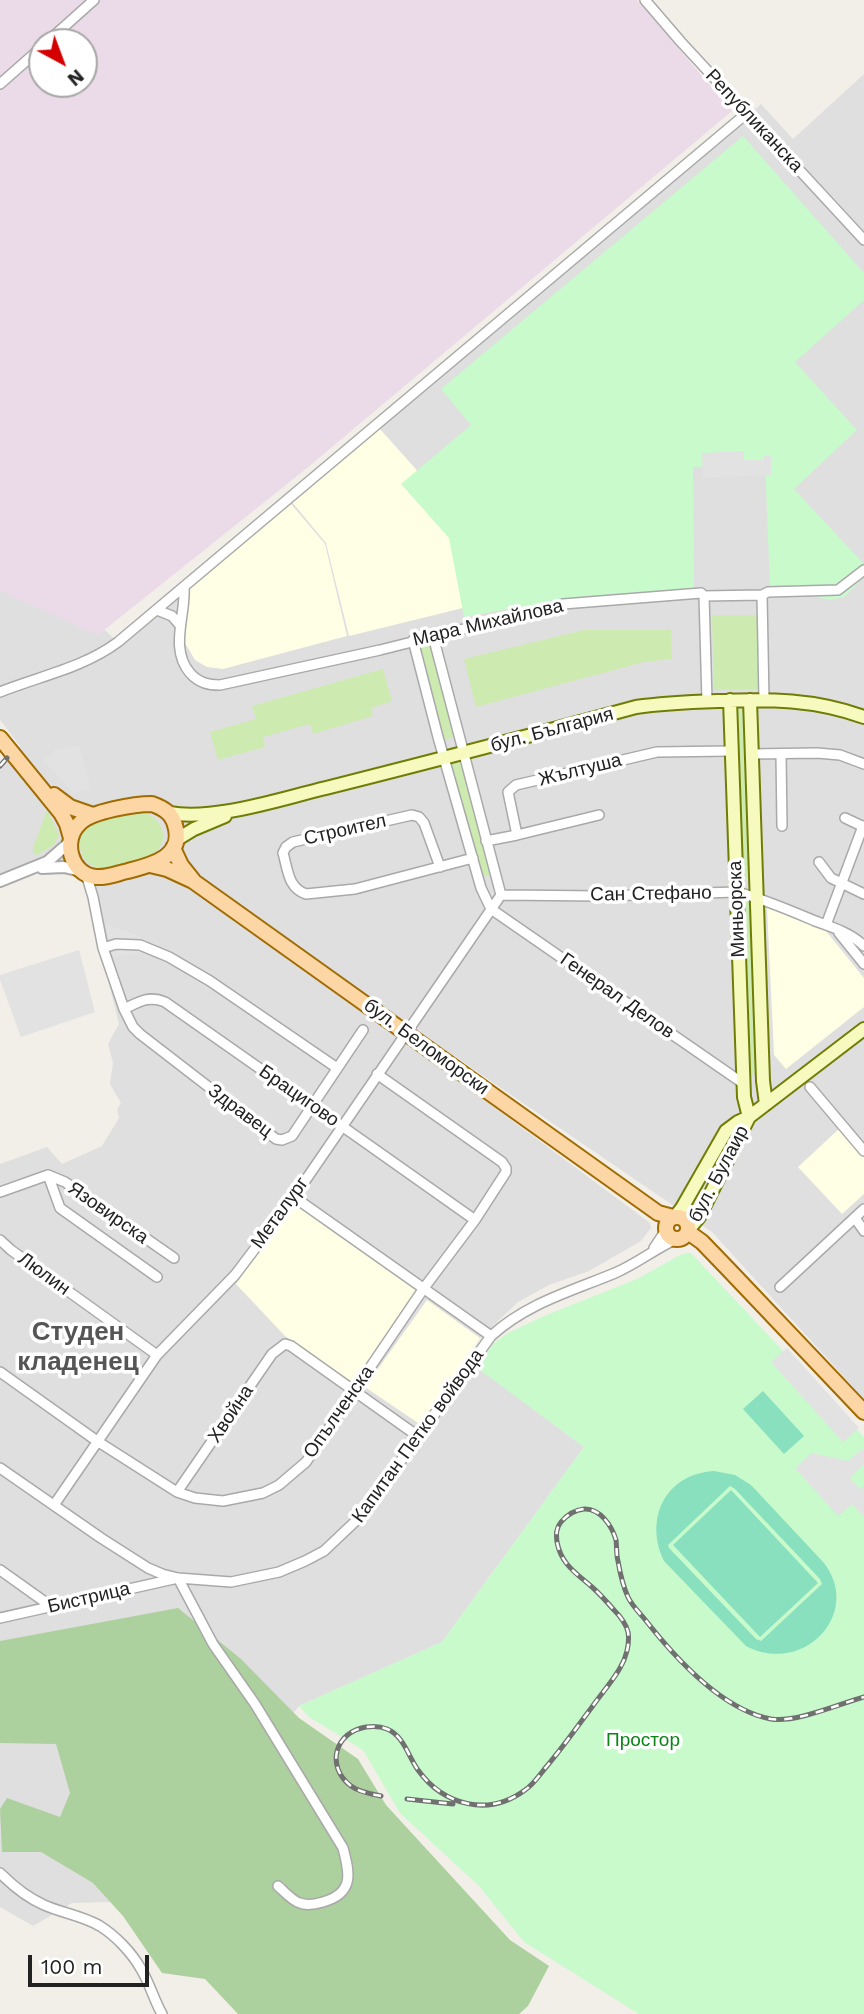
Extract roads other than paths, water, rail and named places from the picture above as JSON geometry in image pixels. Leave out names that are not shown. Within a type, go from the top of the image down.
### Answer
[{"type":"main road","name":"бул. България","points":[[169,813],[189,816],[245,807],[444,759],[636,707],[730,700],[813,702],[864,717]]},
{"type":"main road","name":"Миньорска","points":[[730,700],[745,1106],[749,1117]]},
{"type":"main road","name":"Миньорска","points":[[750,700],[766,1104]]},
{"type":"main road","points":[[0,738],[61,813],[71,840],[72,858],[90,874],[150,865],[164,858],[174,844],[175,824],[169,813],[157,806],[142,804],[93,816],[80,823],[71,840]]},
{"type":"main road","points":[[35,779],[70,807],[93,816]]},
{"type":"main road","name":"бул. България","points":[[174,844],[204,824],[245,807]]},
{"type":"main road","name":"бул. Беломорски","points":[[174,844],[181,865],[194,881]]},
{"type":"main road","name":"бул. Беломорски","points":[[150,865],[194,881],[706,1247],[864,1412]]},
{"type":"main road","name":"бул. Булаир","points":[[676,1228],[682,1208],[726,1131],[749,1117],[864,1028]]},
{"type":"main road","name":"бул. Булаир","points":[[676,1228],[699,1217],[749,1117]]},
{"type":"street","points":[[63,28],[94,0]]},
{"type":"street","name":"Републиканска","points":[[645,0],[864,240]]},
{"type":"street","points":[[0,83],[28,59]]},
{"type":"street","points":[[0,692],[64,670],[103,652],[157,610],[747,113]]},
{"type":"street","name":"Мара Михайлова","points":[[184,587],[184,604],[179,624],[180,650],[184,665],[200,681],[212,685],[248,680],[380,650],[563,604],[701,593],[704,596],[762,595],[768,592],[838,590],[864,570]]},
{"type":"street","points":[[762,595],[764,700]]},
{"type":"street","points":[[704,596],[707,701]]},
{"type":"street","points":[[157,610],[172,616],[179,624]]},
{"type":"street","points":[[433,636],[501,895]]},
{"type":"street","points":[[412,640],[485,899],[491,909]]},
{"type":"street","name":"Жълтуша","points":[[517,835],[508,792],[516,785],[657,752],[730,751]]},
{"type":"street","points":[[751,754],[817,753],[839,755],[864,764]]},
{"type":"street","points":[[781,754],[782,826]]},
{"type":"street","name":"Строител","points":[[440,867],[424,823],[419,817],[412,815],[293,842],[283,853],[292,886],[306,894],[355,889],[440,867],[473,858]]},
{"type":"street","points":[[486,841],[599,815]]},
{"type":"street","points":[[831,927],[842,884],[864,827],[845,818]]},
{"type":"street","points":[[0,881],[36,868],[54,857],[71,840]]},
{"type":"street","points":[[819,862],[831,878],[864,894]]},
{"type":"street","points":[[36,868],[60,867],[90,874]]},
{"type":"street","points":[[90,874],[103,947],[126,1013]]},
{"type":"street","points":[[90,874],[93,897]]},
{"type":"street","name":"Сан Стефано","points":[[501,895],[601,896],[737,892],[758,897],[831,927],[852,936],[864,946]]},
{"type":"street","name":"Металург","points":[[54,1505],[157,1355],[235,1275],[294,1196],[501,895]]},
{"type":"street","name":"Генерал Делов","points":[[491,909],[744,1084]]},
{"type":"street","name":"Сан Стефано","points":[[831,927],[864,964]]},
{"type":"street","points":[[103,947],[116,944],[139,945],[169,957],[210,981],[337,1068]]},
{"type":"street","name":"Брацигово","points":[[126,1013],[144,999],[165,1002],[475,1220]]},
{"type":"street","name":"Здравец","points":[[126,1013],[140,1034],[276,1139],[282,1140],[292,1136],[363,1030]]},
{"type":"street","name":"Опълченска","points":[[0,1372],[97,1441],[177,1492],[195,1498],[223,1501],[264,1493],[279,1485],[306,1462],[505,1175],[506,1168],[502,1162],[377,1074]]},
{"type":"street","points":[[810,1087],[864,1151]]},
{"type":"street","points":[[48,1175],[60,1208],[157,1277]]},
{"type":"street","name":"Язовирска","points":[[0,1192],[48,1175],[65,1182],[174,1258]]},
{"type":"street","points":[[294,1196],[491,1336]]},
{"type":"street","points":[[779,1287],[864,1209]]},
{"type":"street","points":[[855,1218],[864,1231]]},
{"type":"street","name":"Капитан Петко войвода","points":[[0,1468],[148,1568],[178,1578],[231,1582],[279,1572],[324,1551],[361,1516],[491,1336],[510,1320],[544,1300],[615,1273],[647,1254],[676,1228]]},
{"type":"street","name":"Люлин","points":[[0,1240],[157,1355]]},
{"type":"street","name":"Хвойна","points":[[177,1492],[272,1354],[285,1344],[353,1392]]},
{"type":"street","points":[[353,1392],[419,1437]]},
{"type":"street","points":[[0,1570],[52,1607]]},
{"type":"street","points":[[178,1578],[213,1644],[255,1704],[343,1848],[350,1872],[347,1886],[337,1896],[313,1904],[301,1904],[278,1886]]},
{"type":"street","name":"Бистрица","points":[[0,1618],[178,1578]]},
{"type":"street","points":[[0,1873],[27,1896],[45,1906],[100,1926],[119,1942],[143,1971],[162,2014]]},
{"type":"railway","points":[[0,766],[7,758]]},
{"type":"railway","points":[[381,1796],[354,1788],[338,1769],[337,1751],[341,1743],[355,1730],[377,1727],[393,1732],[402,1741],[418,1770],[441,1792],[454,1799],[468,1804],[497,1803],[511,1798],[534,1782],[614,1678],[627,1651],[627,1629],[621,1617],[566,1562],[557,1542],[559,1524],[568,1515],[580,1510],[595,1511],[612,1529],[623,1584],[634,1607],[687,1667],[719,1694],[753,1714],[771,1719],[805,1716],[864,1697]]},
{"type":"railway","points":[[407,1799],[453,1804]]},
{"type":"district","name":"Студен кладенец","points":[[78,1347]]},
{"type":"park label","name":"Простор","points":[[643,1740]]}]
